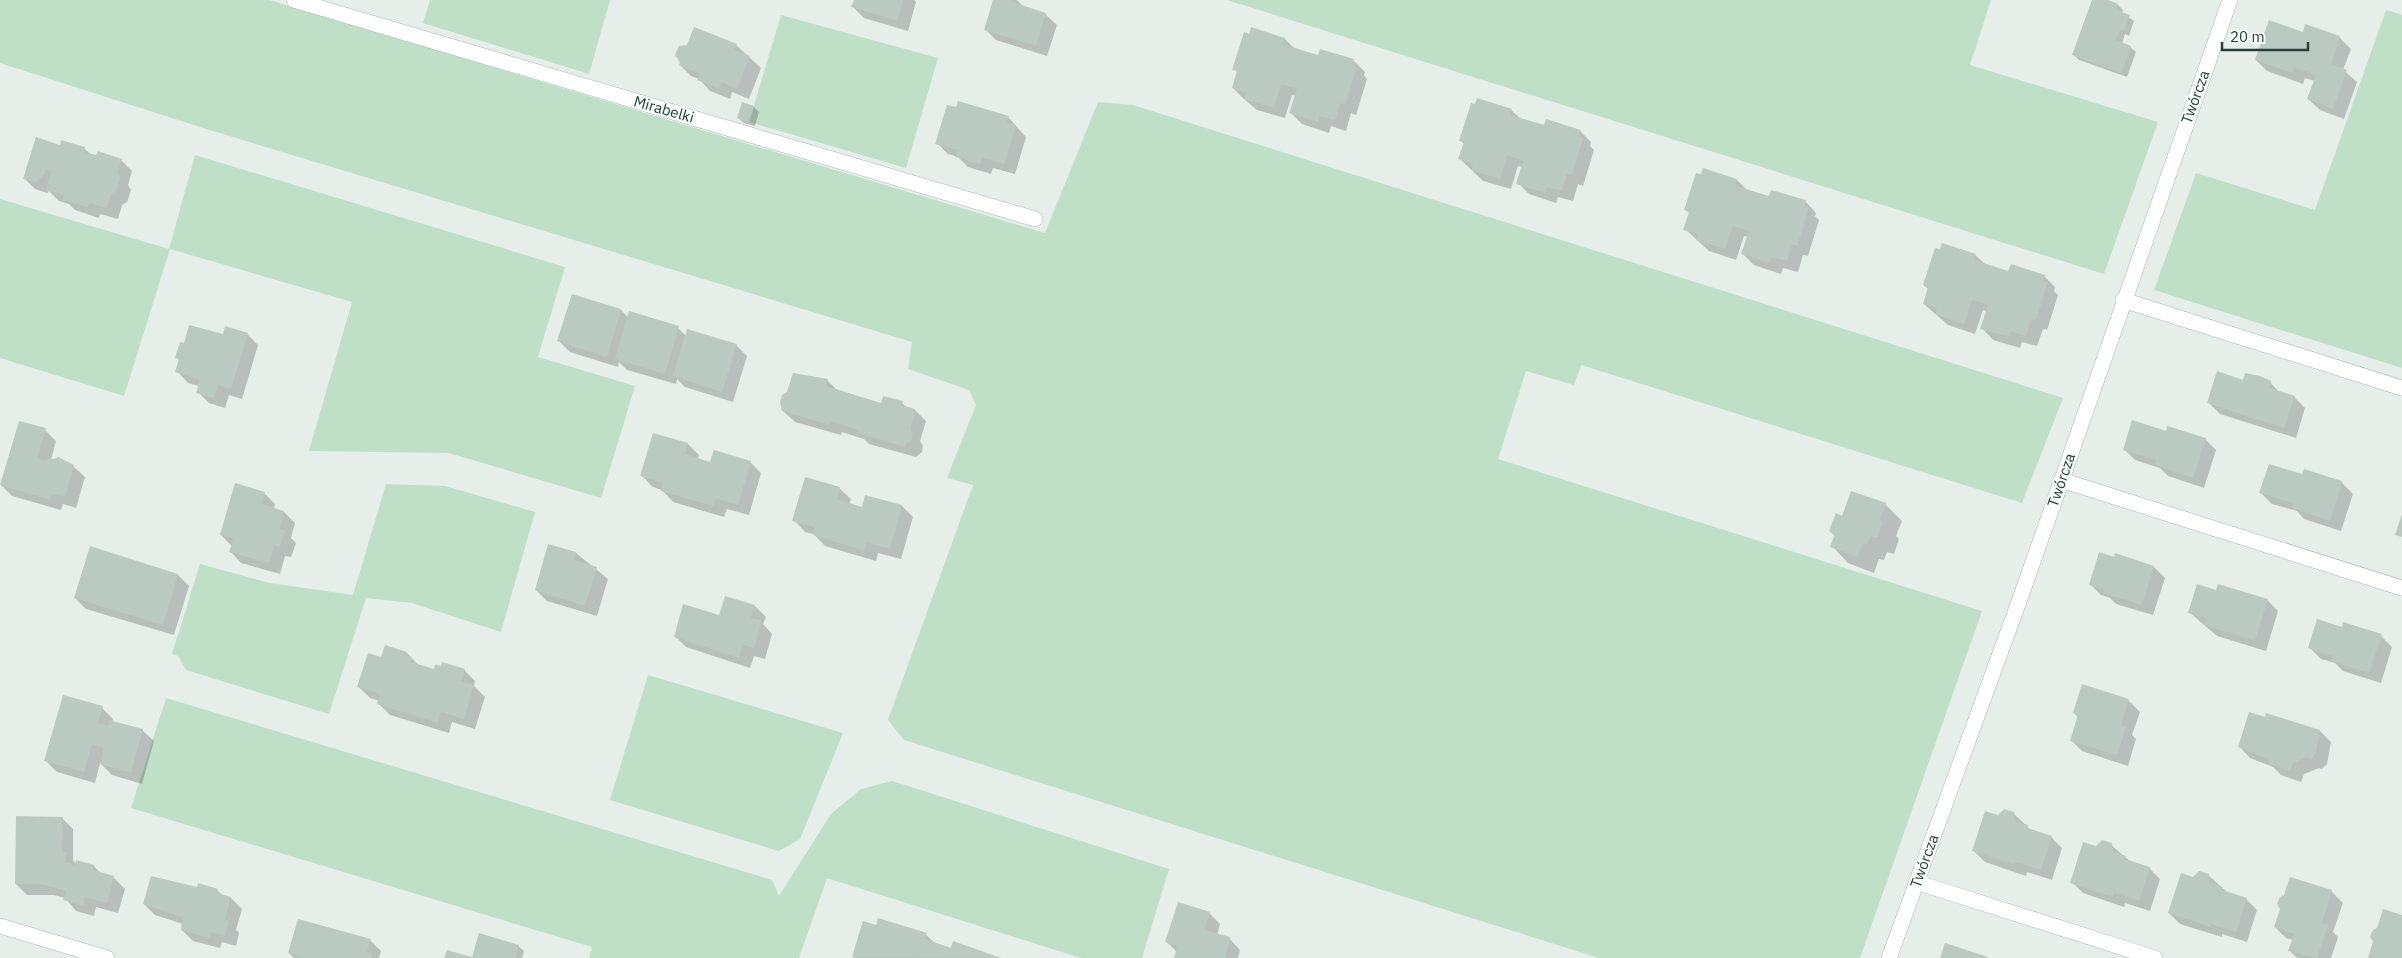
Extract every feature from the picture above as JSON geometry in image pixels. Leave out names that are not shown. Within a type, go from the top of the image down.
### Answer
[{"type":"street","name":"Mirabelki","points":[[294,0],[1035,219]]},
{"type":"street","name":"Twórcza","points":[[1889,958],[2061,480],[2230,0]]},
{"type":"street","points":[[2123,300],[2402,388]]},
{"type":"street","points":[[2061,480],[2402,588]]},
{"type":"street","points":[[1916,882],[2155,958]]},
{"type":"street","points":[[0,926],[107,958]]},
{"type":"green space","points":[[0,0],[269,0],[1045,233],[1098,102],[1133,105],[2063,398],[2022,503],[1581,365],[1574,385],[1526,371],[1498,459],[1982,611],[1860,958],[1599,958],[904,740],[888,720],[973,485],[947,478],[976,405],[969,390],[908,369],[912,342],[203,128],[0,63]]},
{"type":"green space","points":[[430,0],[610,0],[589,74],[423,23]]},
{"type":"green space","points":[[1227,0],[1991,0],[1970,65],[2158,122],[2104,274]]},
{"type":"green space","points":[[2386,10],[2402,15],[2402,368],[2154,290],[2196,173],[2315,210]]},
{"type":"green space","points":[[781,15],[938,58],[906,168],[749,122]]},
{"type":"green space","points":[[195,155],[565,267],[538,357],[635,386],[601,498],[449,453],[309,451],[352,302],[170,249],[124,396],[0,358],[0,199],[169,249]]},
{"type":"green space","points":[[386,484],[445,486],[535,512],[501,632],[412,603],[366,598],[329,714],[186,670],[178,656],[172,654],[200,564],[270,583],[353,595]]},
{"type":"green space","points":[[648,675],[843,733],[800,839],[779,851],[610,800]]},
{"type":"green space","points":[[166,698],[772,880],[779,896],[831,814],[861,789],[892,781],[1169,869],[1142,958],[1081,958],[827,878],[799,958],[589,958],[592,947],[131,808]]},
{"type":"building","points":[[854,0],[903,0],[897,21],[851,7]]},
{"type":"building","points":[[993,0],[1012,0],[1012,2],[1046,13],[1036,46],[984,30]]},
{"type":"building","points":[[2092,0],[2108,0],[2118,4],[2116,10],[2130,15],[2124,31],[2120,30],[2116,40],[2131,46],[2121,73],[2072,55]]},
{"type":"building","points":[[2269,20],[2303,32],[2305,24],[2340,36],[2331,64],[2347,70],[2333,109],[2307,99],[2316,75],[2294,67],[2292,73],[2255,60]]},
{"type":"building","points":[[694,27],[737,44],[734,50],[750,56],[737,89],[721,82],[719,89],[697,80],[700,74],[679,65],[680,63],[675,55],[679,46],[687,45]]},
{"type":"building","points":[[1251,27],[1285,38],[1283,44],[1301,50],[1318,55],[1320,49],[1354,59],[1352,65],[1357,67],[1345,105],[1340,103],[1335,120],[1320,116],[1318,122],[1289,113],[1297,89],[1281,84],[1274,108],[1244,99],[1246,93],[1232,88],[1237,71],[1232,70],[1244,32],[1249,34]]},
{"type":"building","points":[[1477,98],[1512,109],[1510,115],[1544,125],[1546,119],[1581,130],[1579,136],[1583,138],[1572,175],[1567,174],[1562,191],[1547,187],[1545,193],[1516,184],[1523,161],[1507,155],[1500,179],[1471,170],[1473,164],[1458,159],[1464,142],[1459,141],[1471,103],[1475,104]]},
{"type":"building","points":[[958,101],[1009,116],[1007,123],[1016,125],[1004,164],[982,157],[980,164],[955,157],[957,150],[935,144],[947,105],[956,107]]},
{"type":"building","points":[[742,102],[754,106],[749,122],[737,118]]},
{"type":"building","points":[[36,137],[60,145],[61,140],[85,147],[84,152],[96,155],[98,151],[122,159],[117,173],[120,178],[116,191],[111,194],[107,208],[89,203],[88,207],[63,200],[64,195],[46,190],[52,171],[46,169],[44,175],[35,182],[23,179]]},
{"type":"building","points":[[1703,168],[1737,179],[1735,185],[1752,191],[1769,196],[1771,190],[1806,200],[1804,207],[1809,208],[1797,246],[1792,244],[1787,261],[1772,257],[1770,263],[1741,254],[1749,231],[1733,226],[1725,249],[1696,240],[1698,234],[1683,230],[1689,212],[1684,210],[1696,173],[1701,174]]},
{"type":"building","points":[[1942,243],[1976,254],[1974,260],[2008,271],[2011,264],[2045,275],[2043,281],[2048,282],[2036,320],[2031,319],[2026,336],[2011,331],[2009,337],[1980,329],[1988,305],[1980,302],[1972,300],[1964,324],[1935,314],[1937,308],[1923,304],[1928,287],[1923,285],[1935,248],[1940,249]]},
{"type":"building","points":[[572,294],[621,309],[607,357],[557,341]]},
{"type":"building","points":[[629,311],[679,326],[665,374],[615,359]]},
{"type":"building","points":[[189,325],[223,334],[225,326],[248,333],[231,389],[218,385],[214,398],[196,393],[200,380],[175,372],[179,359],[175,358],[180,342],[184,343]]},
{"type":"building","points":[[687,329],[737,344],[722,392],[673,376]]},
{"type":"building","points":[[2217,371],[2243,380],[2245,373],[2260,376],[2271,381],[2269,388],[2295,396],[2284,428],[2207,403]]},
{"type":"building","points":[[793,373],[828,379],[826,386],[881,403],[883,396],[903,401],[902,405],[915,409],[910,429],[913,434],[911,441],[905,447],[857,433],[858,430],[831,421],[830,425],[782,411],[780,402],[782,395],[787,392]]},
{"type":"building","points":[[2132,420],[2166,431],[2167,426],[2206,438],[2193,478],[2155,465],[2156,460],[2123,450]]},
{"type":"building","points":[[19,421],[46,428],[37,458],[47,461],[48,458],[54,459],[58,457],[74,465],[65,497],[52,494],[50,500],[0,485]]},
{"type":"building","points":[[653,433],[688,443],[685,454],[710,462],[714,450],[751,461],[738,505],[716,498],[713,506],[661,491],[663,483],[640,476]]},
{"type":"building","points":[[2269,464],[2302,474],[2304,469],[2342,481],[2330,521],[2292,508],[2293,503],[2259,493]]},
{"type":"building","points":[[805,477],[840,487],[837,499],[862,507],[865,495],[902,505],[890,549],[867,543],[865,551],[813,535],[815,527],[792,521]]},
{"type":"building","points":[[235,483],[265,492],[261,504],[284,511],[279,529],[285,531],[280,547],[274,545],[269,563],[229,552],[233,539],[220,535]]},
{"type":"building","points":[[1851,491],[1886,503],[1880,520],[1883,522],[1877,538],[1870,536],[1867,545],[1863,543],[1858,557],[1830,547],[1835,534],[1829,531],[1836,513],[1842,516]]},
{"type":"building","points":[[2402,514],[2402,537],[2395,535]]},
{"type":"building","points":[[548,544],[576,552],[574,560],[597,567],[585,606],[535,590]]},
{"type":"building","points":[[90,546],[178,574],[163,625],[74,598]]},
{"type":"building","points":[[2099,552],[2114,557],[2115,553],[2154,566],[2142,605],[2103,593],[2104,590],[2089,585]]},
{"type":"building","points":[[2197,584],[2216,590],[2218,584],[2268,599],[2255,641],[2205,625],[2207,619],[2188,613]]},
{"type":"building","points":[[725,596],[755,605],[751,618],[762,621],[754,648],[743,645],[739,658],[674,637],[683,604],[719,615]]},
{"type":"building","points":[[2317,619],[2342,627],[2343,622],[2382,634],[2369,673],[2331,661],[2332,656],[2308,648]]},
{"type":"building","points":[[385,645],[407,652],[406,655],[412,657],[411,662],[434,669],[435,664],[441,666],[442,662],[465,669],[461,681],[474,685],[464,719],[441,712],[438,723],[377,704],[380,694],[357,687],[368,653],[381,657]]},
{"type":"building","points":[[2082,684],[2129,699],[2121,725],[2126,727],[2117,755],[2070,741],[2078,715],[2073,713]]},
{"type":"building","points":[[63,695],[103,706],[98,723],[108,726],[109,720],[143,729],[131,773],[100,764],[104,748],[92,744],[84,772],[44,761]]},
{"type":"building","points":[[2249,712],[2265,717],[2266,713],[2320,730],[2316,753],[2311,759],[2307,757],[2293,763],[2290,771],[2268,764],[2270,760],[2238,747]]},
{"type":"building","points":[[2004,809],[2014,812],[2015,821],[2028,825],[2027,828],[2052,836],[2041,870],[2016,862],[2015,865],[1972,851],[1985,811],[1998,815]]},
{"type":"building","points":[[16,816],[63,817],[62,851],[67,853],[65,862],[75,865],[76,860],[94,865],[93,870],[114,876],[107,903],[85,897],[83,906],[63,900],[66,891],[42,884],[15,884]]},
{"type":"building","points":[[2102,840],[2112,843],[2113,852],[2126,856],[2125,859],[2150,867],[2139,901],[2114,893],[2113,897],[2070,883],[2083,842],[2096,846]]},
{"type":"building","points":[[2199,871],[2209,874],[2210,883],[2223,887],[2222,890],[2247,898],[2236,932],[2211,924],[2211,927],[2168,913],[2181,873],[2193,877]]},
{"type":"building","points":[[151,876],[197,887],[198,883],[218,889],[217,893],[231,897],[225,920],[229,921],[225,936],[211,932],[209,938],[181,930],[182,917],[143,904]]},
{"type":"building","points":[[2290,877],[2332,890],[2322,923],[2328,925],[2317,958],[2288,951],[2294,934],[2288,932],[2287,934],[2286,931],[2274,927],[2280,909],[2277,904],[2280,897],[2284,895]]},
{"type":"building","points":[[1178,902],[1210,912],[1204,930],[1230,937],[1225,958],[1174,958],[1177,946],[1165,942]]},
{"type":"building","points":[[2383,909],[2402,915],[2402,958],[2368,958],[2373,941],[2370,937],[2373,930],[2377,928]]},
{"type":"building","points":[[878,918],[927,933],[925,939],[951,948],[953,941],[1001,958],[852,957],[863,921],[876,925]]},
{"type":"building","points":[[298,919],[371,939],[367,951],[372,955],[371,958],[305,958],[288,953]]},
{"type":"building","points":[[479,933],[519,945],[515,958],[444,958],[447,950],[472,957]]},
{"type":"building","points":[[1945,943],[1988,957],[1940,958]]}]
